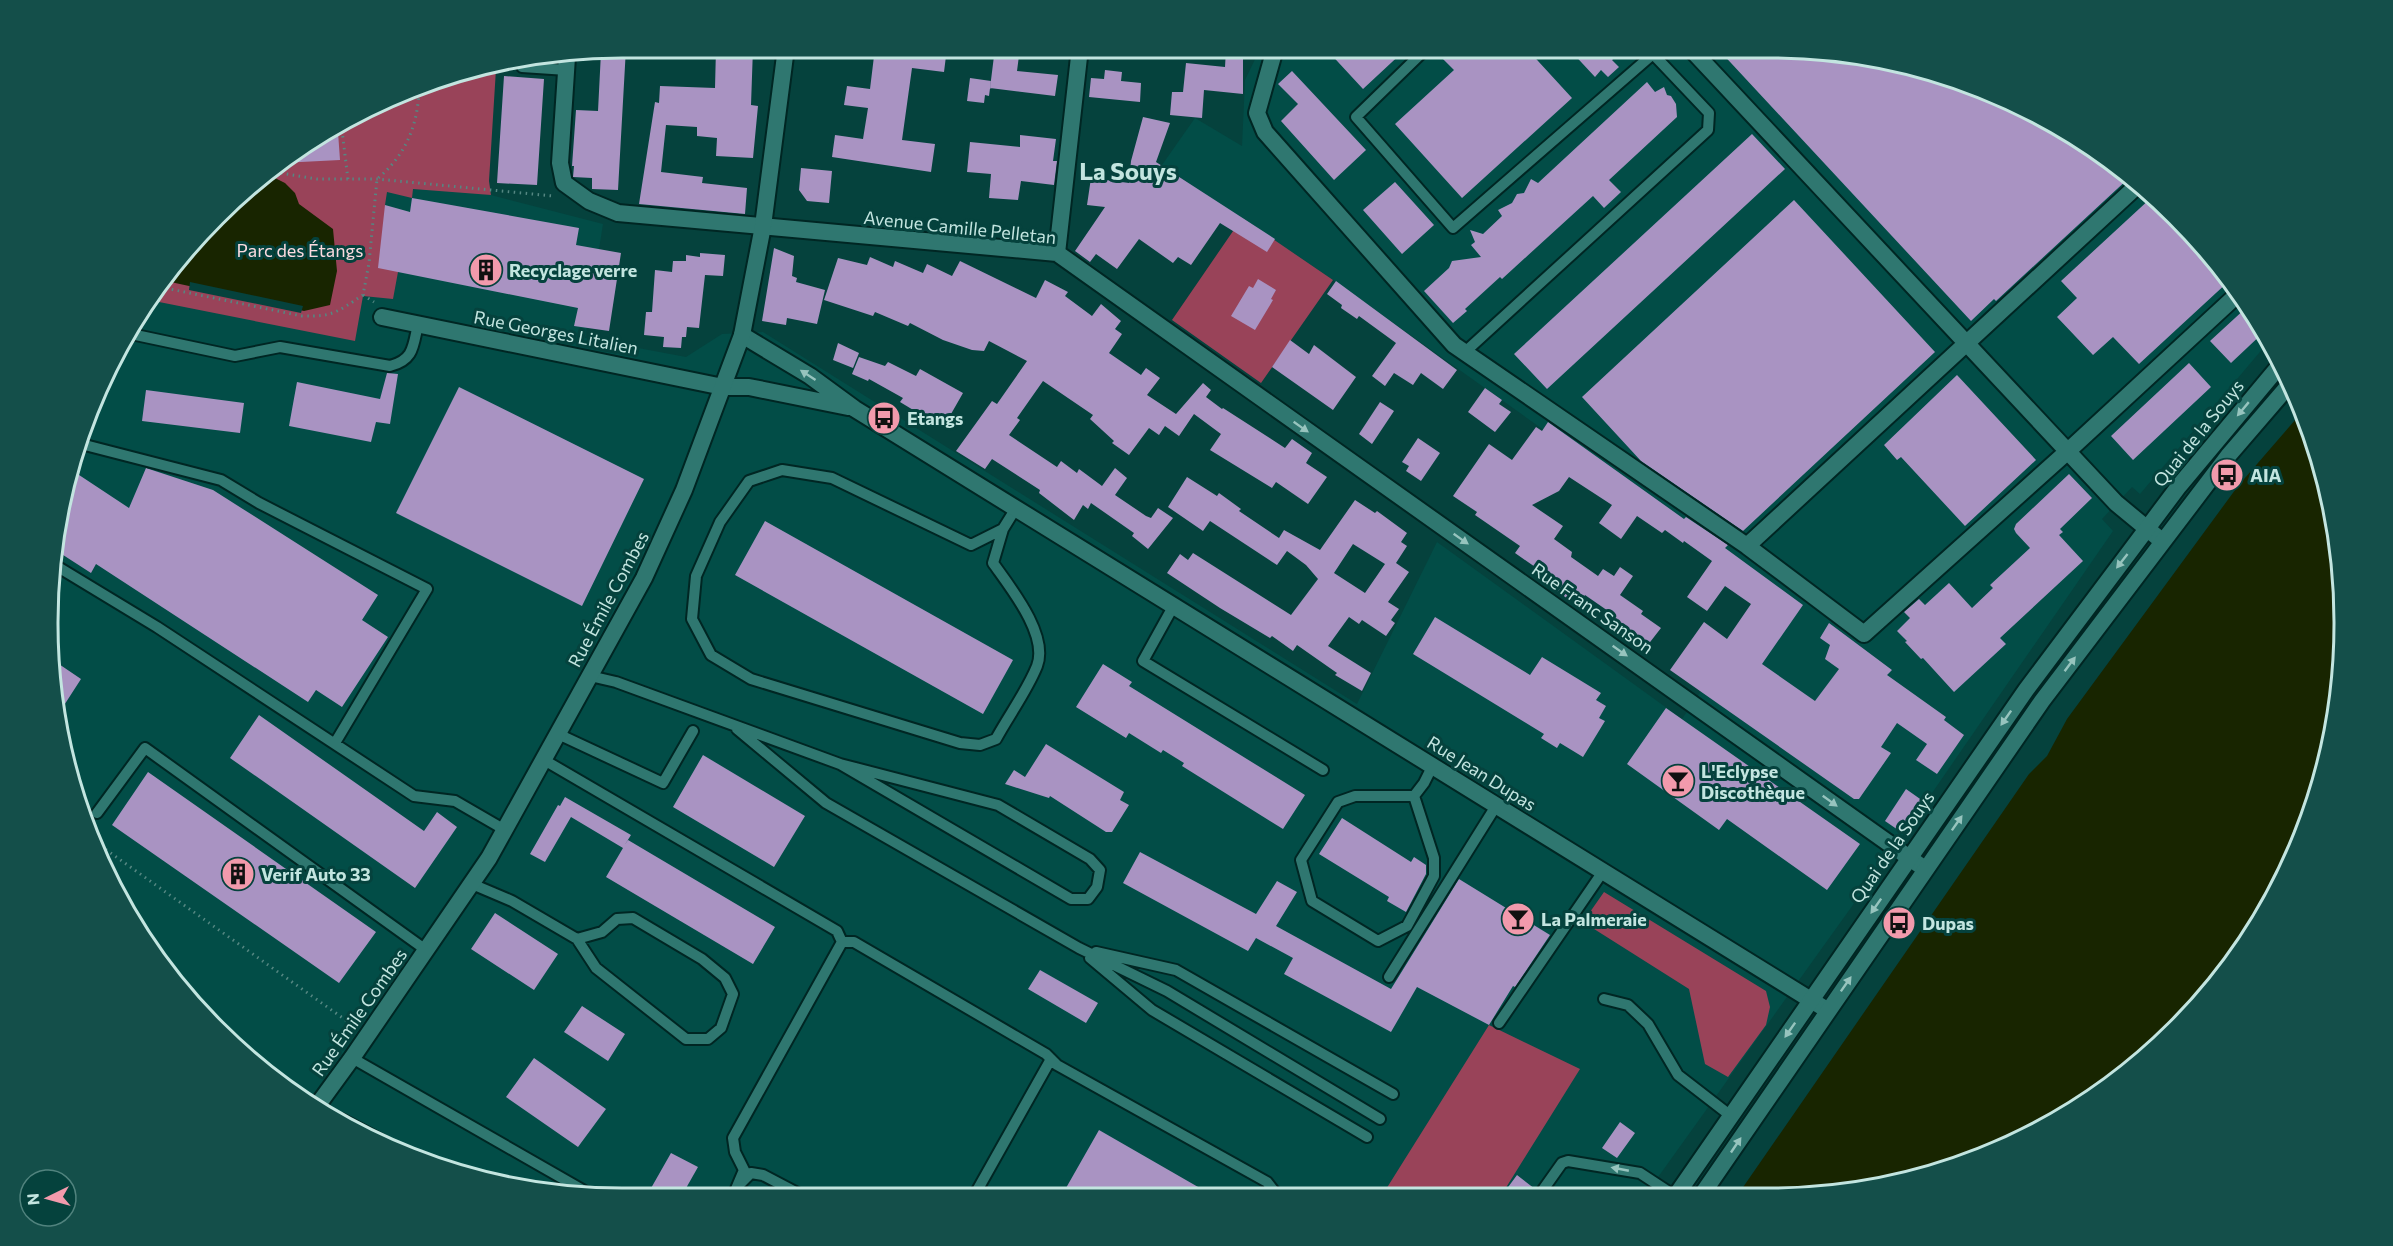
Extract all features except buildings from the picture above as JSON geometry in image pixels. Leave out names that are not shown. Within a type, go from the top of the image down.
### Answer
[{"type":"street","name":"Rue Émile Combes","points":[[322,1100],[472,884],[505,830],[644,578],[684,490],[742,335],[763,226],[785,58]]},
{"type":"street","points":[[1057,253],[1079,58]]},
{"type":"street","points":[[1272,58],[1257,113],[1265,132],[1454,345],[1747,546],[1864,634],[2232,299]]},
{"type":"street","points":[[1698,58],[2116,503],[2162,541]]},
{"type":"street","points":[[567,64],[560,163],[564,183],[574,191]]},
{"type":"street","points":[[1747,546],[2132,190]]},
{"type":"street","name":"Avenue Camille Pelletan","points":[[574,191],[589,201],[618,213],[1057,253],[1253,393]]},
{"type":"street","name":"Rue Georges Litalien","points":[[382,317],[723,387],[749,387],[855,409]]},
{"type":"street","name":"Rue Jean Dupas","points":[[742,335],[810,376],[855,409],[1827,1010]]},
{"type":"street","name":"Quai de la Souys","points":[[1678,1188],[1731,1116],[2026,690],[2147,528],[2209,449],[2275,371]]},
{"type":"street","name":"Quai de la Souys","points":[[1706,1188],[1827,1010],[2042,702],[2228,456],[2284,391]]},
{"type":"street","name":"Rue Franc Sanson","points":[[1253,393],[1925,869]]},
{"type":"lane","points":[[1417,58],[1356,117],[1453,228],[1648,58]]},
{"type":"lane","points":[[1466,352],[1708,130],[1710,113],[1657,58]]},
{"type":"lane","points":[[527,67],[567,64]]},
{"type":"lane","points":[[138,335],[235,356],[280,347],[390,366],[403,363],[412,352],[418,324]]},
{"type":"lane","points":[[87,446],[221,480],[259,503],[427,589],[335,743]]},
{"type":"lane","points":[[1003,529],[971,546],[832,478],[782,470],[749,481],[720,522],[696,576],[692,619],[711,656],[751,679],[960,743],[980,745],[996,739],[1038,664],[1038,639],[1021,603],[993,563],[1003,529],[1016,508]]},
{"type":"lane","points":[[61,569],[158,627],[414,796],[455,801],[505,830]]},
{"type":"lane","points":[[1174,605],[1143,661],[1323,770]]},
{"type":"lane","points":[[590,676],[616,682],[840,764],[998,805],[1090,859],[1100,870],[1097,887],[1088,899],[1071,898],[840,764]]},
{"type":"lane","points":[[729,723],[826,802],[1079,948],[1167,991],[1380,1119]]},
{"type":"lane","points":[[558,734],[663,783],[693,731]]},
{"type":"lane","points":[[97,813],[145,748],[426,950]]},
{"type":"lane","points":[[544,760],[837,931],[842,942]]},
{"type":"lane","points":[[1414,796],[1433,765]]},
{"type":"lane","points":[[1355,796],[1414,796],[1434,858],[1434,876],[1407,927],[1378,941],[1312,901],[1301,860],[1338,802],[1355,796]]},
{"type":"lane","points":[[1389,977],[1496,806]]},
{"type":"lane","points":[[1499,1023],[1604,870]]},
{"type":"lane","points":[[472,884],[512,901],[577,939],[596,968],[686,1039],[708,1039],[721,1028],[733,994],[725,978],[702,959],[633,918],[617,919],[602,932],[577,939]]},
{"type":"lane","points":[[842,942],[854,942],[1046,1054],[1067,1071],[1267,1182],[1272,1188]]},
{"type":"lane","points":[[737,1188],[744,1170],[735,1152],[733,1138],[842,942]]},
{"type":"lane","points":[[1079,948],[1176,970],[1393,1094]]},
{"type":"lane","points":[[1079,948],[1152,1010],[1367,1137]]},
{"type":"lane","points":[[1604,999],[1628,1005],[1648,1023],[1678,1075],[1731,1116]]},
{"type":"lane","points":[[352,1058],[574,1185]]},
{"type":"lane","points":[[979,1188],[1052,1059]]},
{"type":"lane","points":[[1544,1188],[1562,1164],[1568,1161],[1640,1173],[1664,1188]]},
{"type":"lane","points":[[739,1185],[751,1173],[763,1175],[788,1188]]},
{"type":"path","points":[[168,289],[302,316],[331,316],[363,295],[369,263],[377,179],[388,170],[408,141],[418,113],[419,97]]},
{"type":"path","points":[[343,133],[348,164],[348,180]]},
{"type":"path","points":[[282,173],[317,179],[377,179],[560,197],[574,191]]},
{"type":"path","points":[[105,848],[368,1036]]},
{"type":"shaded area","points":[[1256,58],[1770,58],[1844,63],[1916,78],[1986,101],[2020,117],[2052,134],[2114,175],[2169,224],[2194,251],[2218,279],[2263,348],[2140,494],[2132,487],[2102,519],[2113,531],[1903,835],[1650,1188],[623,1188],[549,1183],[513,1177],[442,1158],[407,1145],[341,1112],[279,1071],[251,1047],[224,1022],[175,967],[134,905],[101,839],[88,804],[69,733],[63,697],[58,623],[63,549],[78,477],[101,407],[117,373],[134,341],[167,291],[380,181],[491,195],[603,224],[585,338],[686,357],[722,334],[763,332],[1357,704],[1437,542],[1682,719],[1770,591],[1333,280],[1162,165],[1195,118],[1242,146],[1245,80]]},
{"type":"shaded area","points":[[275,178],[285,183],[295,193],[299,204],[333,229],[337,271],[330,305],[304,311],[173,282],[224,224]]},
{"type":"shaded area","points":[[2296,419],[2315,477],[2330,549],[2334,623],[2333,660],[2324,733],[2305,804],[2292,839],[2259,905],[2218,967],[2169,1022],[2114,1071],[2052,1112],[1986,1145],[1951,1158],[1880,1177],[1807,1186],[1742,1188],[2029,774],[2047,756],[2067,719],[2238,486]]},
{"type":"green space","name":"Parc des Étangs","points":[[496,73],[489,181],[491,195],[413,189],[412,198],[387,192],[385,205],[398,272],[393,299],[363,296],[355,341],[159,302],[175,279],[224,224],[279,175],[309,154],[341,134],[407,101],[442,88]]},
{"type":"green space","points":[[1242,218],[1333,280],[1261,383],[1172,320]]},
{"type":"green space","points":[[1604,892],[1766,991],[1770,1007],[1766,1025],[1728,1077],[1705,1064],[1689,989],[1583,922]]},
{"type":"green space","points":[[1489,1025],[1580,1069],[1506,1188],[1387,1188]]},
{"type":"pier","points":[[190,282],[303,306],[301,313],[189,290]]},
{"type":"place","name":"Recyclage verre","points":[[486,270]]},
{"type":"place","name":"Etangs","points":[[884,418]]},
{"type":"place","name":"AIA","points":[[2227,475]]},
{"type":"place","name":"L'Eclypse Discothèque","points":[[1678,781]]},
{"type":"place","name":"Verif Auto 33","points":[[238,874]]},
{"type":"place","name":"La Palmeraie","points":[[1518,919]]},
{"type":"place","name":"Dupas","points":[[1899,923]]},
{"type":"district","name":"La Souys","points":[[1128,170]]}]
